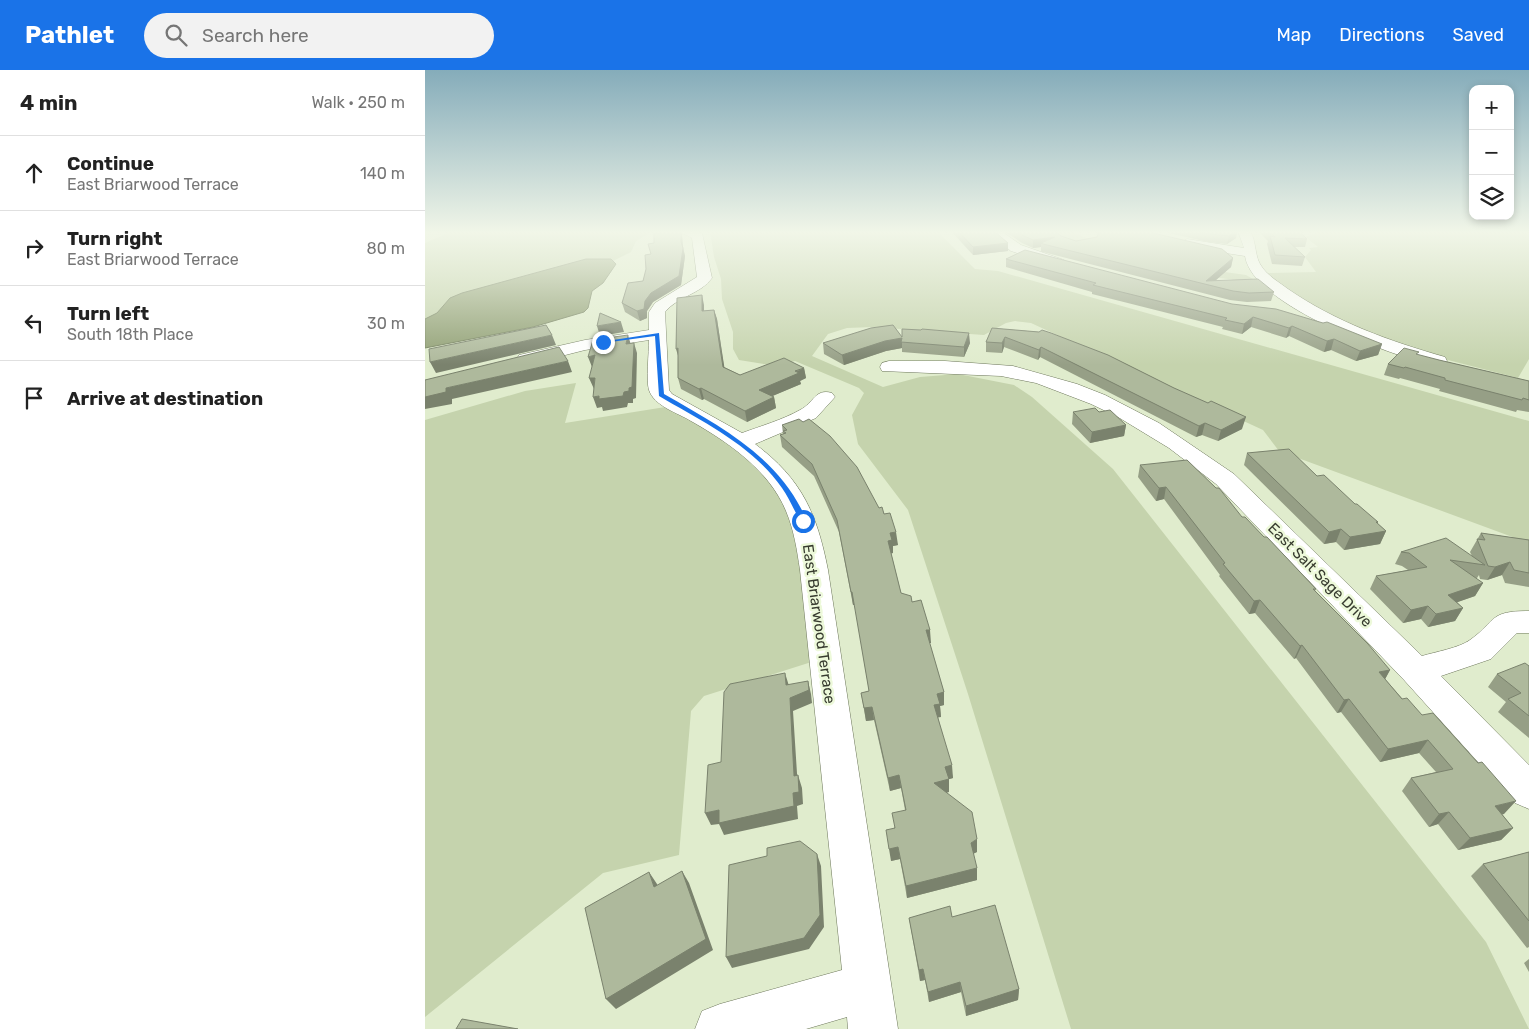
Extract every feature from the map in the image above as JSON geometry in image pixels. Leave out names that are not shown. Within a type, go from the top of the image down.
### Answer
[{"type":"street","name":"East Briarwood Terrace","points":[[705,276],[705,278],[660,308],[657,312],[661,394],[740,442],[763,461],[784,485],[796,504],[803,521],[810,546],[871,1008]]},
{"type":"street","points":[[1263,276],[1307,310],[1372,340],[1455,366]]},
{"type":"street","points":[[1285,312],[1307,310]]},
{"type":"street","points":[[513,362],[585,345],[657,334]]},
{"type":"street","name":"East Salt Sage Drive","points":[[889,367],[944,365],[1013,369],[1042,379],[1075,398],[1141,422],[1195,455],[1225,478],[1416,671],[1529,791]]},
{"type":"street","points":[[740,442],[809,414],[825,397]]},
{"type":"street","points":[[1416,671],[1481,650],[1509,622],[1525,621]]},
{"type":"street","points":[[720,1029],[871,1008]]},
{"type":"shaded area","points":[[425,276],[608,276],[603,283],[592,291],[588,308],[584,312],[533,327],[425,348]]},
{"type":"shaded area","points":[[525,276],[608,276],[603,283],[592,291],[588,308],[584,312],[533,327],[425,348],[425,319],[437,313],[450,298]]},
{"type":"shaded area","points":[[720,276],[1015,276],[1529,421],[1529,543],[1279,451],[1263,430],[1031,323],[1015,321],[1006,323],[984,335],[873,327],[847,328],[828,334],[812,356],[883,387],[920,377],[958,374],[1014,385],[1032,397],[1113,469],[1486,942],[1529,1029],[1071,1029],[968,694],[908,510],[858,444],[852,415],[864,393],[859,388],[795,361],[777,366],[739,360],[733,349],[733,332],[722,299]]},
{"type":"shaded area","points":[[1207,276],[1247,276],[1253,279],[1235,280]]},
{"type":"shaded area","points":[[1270,276],[1529,276],[1529,359],[1518,378],[1444,359],[1355,329],[1291,292]]},
{"type":"shaded area","points":[[576,383],[565,423],[678,405],[784,485],[824,658],[704,696],[691,711],[679,855],[603,873],[425,1017],[425,420],[525,391]]},
{"type":"building","points":[[644,276],[679,276],[651,293],[645,301],[644,309],[637,311],[622,303],[628,283],[643,281]]},
{"type":"building","points":[[1069,276],[1124,276],[1232,304],[1276,309],[1323,323],[1327,322],[1382,344],[1360,351],[1334,339],[1327,341],[1292,326],[1289,328],[1253,317],[1244,324],[1225,320],[1227,318],[1093,285],[1096,283]]},
{"type":"building","points":[[1171,276],[1212,276],[1206,281],[1258,279],[1274,292],[1249,293],[1233,291]]},
{"type":"building","points":[[702,295],[702,311],[714,310],[723,367],[740,375],[784,358],[804,368],[795,371],[799,373],[759,390],[774,397],[745,411],[678,378],[678,348],[676,349],[677,298]]},
{"type":"building","points":[[600,313],[621,322],[597,326]]},
{"type":"building","points":[[546,325],[552,335],[430,362],[429,349]]},
{"type":"building","points":[[893,325],[902,337],[902,329],[969,333],[964,347],[901,342],[902,338],[885,341],[842,355],[823,343],[871,328]]},
{"type":"building","points":[[992,328],[1039,332],[1042,330],[1051,333],[1108,355],[1174,388],[1208,403],[1211,401],[1246,417],[1221,430],[1205,423],[1199,426],[1041,347],[1039,350],[1005,337],[1002,343],[986,342]]},
{"type":"building","points":[[628,335],[626,344],[634,343],[632,387],[629,388],[629,391],[624,392],[623,396],[599,399],[599,396],[593,397],[595,378],[589,378],[595,355],[588,357],[593,340]]},
{"type":"building","points":[[559,347],[568,361],[446,388],[446,392],[425,397],[425,380]]},
{"type":"building","points":[[1404,348],[1419,352],[1416,354],[1529,381],[1529,400],[1523,398],[1522,400],[1445,380],[1445,378],[1405,367],[1388,364]]},
{"type":"building","points":[[1095,408],[1099,412],[1110,410],[1126,425],[1092,432],[1073,412]]},
{"type":"building","points":[[799,419],[803,422],[809,419],[830,436],[857,467],[879,508],[882,507],[884,514],[890,513],[896,532],[890,533],[892,540],[888,541],[901,593],[911,596],[912,602],[921,600],[930,630],[926,630],[944,692],[937,694],[940,704],[934,705],[952,765],[945,767],[949,779],[934,783],[972,812],[977,839],[971,843],[977,868],[906,886],[898,847],[889,849],[886,830],[895,828],[892,813],[906,810],[899,775],[888,778],[872,707],[864,708],[861,693],[869,691],[852,592],[837,520],[812,464],[780,435],[786,433],[783,431],[787,430],[782,425]]},
{"type":"building","points":[[1289,449],[1317,476],[1324,475],[1386,531],[1350,537],[1341,529],[1329,532],[1247,453]]},
{"type":"building","points":[[1187,460],[1216,488],[1219,488],[1242,517],[1245,517],[1264,537],[1267,537],[1316,589],[1313,589],[1368,644],[1390,670],[1379,672],[1402,699],[1407,698],[1422,715],[1433,713],[1478,763],[1482,762],[1516,801],[1495,806],[1513,828],[1470,838],[1449,812],[1439,814],[1411,778],[1453,769],[1428,740],[1388,749],[1349,699],[1344,700],[1302,645],[1300,646],[1260,600],[1254,601],[1223,564],[1225,563],[1166,487],[1159,488],[1140,465]]},
{"type":"building","points":[[1481,533],[1529,540],[1529,573],[1514,570],[1510,562],[1495,567],[1488,566],[1477,539],[1485,540]]},
{"type":"building","points":[[1446,538],[1485,565],[1450,560],[1483,583],[1448,595],[1463,608],[1436,614],[1428,606],[1411,610],[1376,576],[1427,567],[1409,553],[1401,552]]},
{"type":"building","points":[[1525,663],[1529,666],[1529,716],[1508,699],[1521,693],[1497,674]]},
{"type":"building","points":[[785,673],[786,685],[808,681],[809,690],[790,698],[794,776],[798,775],[799,792],[793,793],[794,806],[719,823],[719,810],[705,813],[708,765],[721,762],[724,692],[730,684]]},
{"type":"building","points":[[800,841],[817,854],[820,915],[804,938],[726,957],[729,865],[767,856],[767,848]]},
{"type":"building","points":[[1529,852],[1529,921],[1483,864]]},
{"type":"building","points":[[682,871],[706,939],[606,999],[585,908],[649,872],[654,887]]},
{"type":"building","points":[[995,905],[1019,989],[966,1006],[960,982],[928,992],[923,969],[919,970],[909,918],[950,906],[952,917]]},
{"type":"building","points":[[462,1019],[518,1029],[456,1029]]},
{"type":"route","points":[[603,342],[657,334],[659,390],[661,394],[730,435],[763,461],[784,485],[796,504],[803,521]]}]
